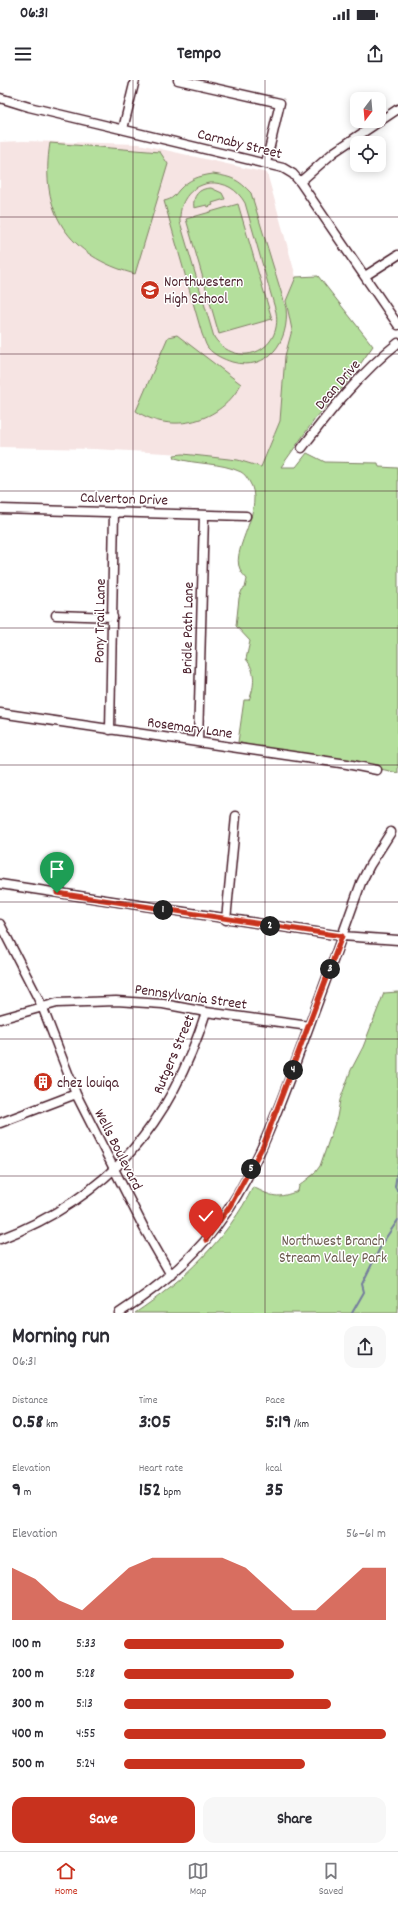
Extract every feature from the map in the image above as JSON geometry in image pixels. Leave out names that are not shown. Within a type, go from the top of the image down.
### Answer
[{"type":"street","points":[[123,129],[135,80]]},
{"type":"street","points":[[178,80],[280,103],[266,163]]},
{"type":"street","name":"Carnaby Street","points":[[0,98],[29,107],[283,168],[293,174],[300,182],[398,325]]},
{"type":"street","points":[[300,182],[334,152],[398,108]]},
{"type":"street","points":[[365,276],[398,254]]},
{"type":"street","name":"Dean Drive","points":[[302,448],[359,379],[373,364],[398,343]]},
{"type":"street","name":"Calverton Drive","points":[[0,509],[246,516]]},
{"type":"street","name":"Pony Trail Lane","points":[[110,730],[114,512]]},
{"type":"street","name":"Bridle Path Lane","points":[[198,742],[204,515]]},
{"type":"street","points":[[56,615],[113,617]]},
{"type":"street","name":"Rosemary Lane","points":[[0,713],[347,764],[377,770]]},
{"type":"street","points":[[226,920],[236,816]]},
{"type":"street","points":[[119,1313],[154,1289],[171,1275],[206,1240],[217,1226],[242,1186],[272,1124],[366,873],[390,832]]},
{"type":"street","points":[[0,884],[226,920],[342,936],[398,940]]},
{"type":"street","name":"Wells Boulevard","points":[[0,924],[42,1006],[76,1094],[114,1170],[171,1275]]},
{"type":"street","name":"Pennsylvania Street","points":[[0,1019],[57,1002],[116,1000],[163,1004],[206,1012],[309,1026]]},
{"type":"street","name":"Rutgers Street","points":[[0,1238],[61,1210],[83,1195],[114,1170],[146,1135],[172,1097],[190,1056],[206,1012]]},
{"type":"street","points":[[0,1123],[76,1094]]},
{"type":"shaded area","name":"Northwestern High School","points":[[23,141],[139,144],[267,173],[296,277],[309,351],[261,468],[239,460],[183,454],[95,449],[0,447],[0,142]]},
{"type":"green space","points":[[50,143],[160,152],[168,164],[135,274],[112,266],[92,256],[76,243],[63,228],[54,210],[49,190],[48,168]]},
{"type":"green space","points":[[213,174],[234,179],[251,193],[286,308],[284,332],[280,342],[274,351],[266,358],[256,362],[245,364],[232,362],[216,355],[207,346],[202,334],[164,201],[173,197],[190,181],[199,177]],"holes":[[[215,183],[230,187],[242,198],[245,203],[276,312],[276,326],[272,337],[265,346],[256,352],[245,354],[234,353],[223,347],[214,337],[180,222],[181,208],[187,196],[202,185]]]},
{"type":"green space","points":[[211,188],[222,193],[225,199],[212,203],[213,205],[208,207],[207,205],[194,208],[195,196],[203,189]]},
{"type":"green space","points":[[238,204],[272,319],[219,334],[186,219]]},
{"type":"green space","points":[[318,276],[373,346],[349,380],[315,419],[281,467],[296,467],[307,453],[325,462],[378,463],[379,467],[398,468],[398,773],[359,764],[266,750],[238,742],[244,700],[249,700],[254,679],[252,668],[246,659],[250,641],[236,626],[239,598],[242,590],[245,588],[247,579],[242,573],[238,561],[254,503],[253,492],[249,481],[241,472],[225,467],[175,458],[174,455],[183,454],[238,460],[261,467],[280,421],[285,356],[292,330],[286,301],[296,277]]},
{"type":"green space","points":[[177,335],[241,384],[232,397],[221,408],[208,416],[194,421],[180,423],[165,422],[150,418],[136,411],[168,337]]},
{"type":"green space","name":"Northwest Branch Stream Valley Park","points":[[398,992],[398,1313],[135,1313],[153,1301],[187,1273],[218,1241],[243,1205],[253,1187],[270,1195],[285,1195],[298,1191],[299,1186],[314,1174],[320,1166],[337,1117],[340,1100],[351,1070],[363,1047],[384,993]]},
{"type":"waterway","points":[[398,1166],[395,1187],[398,1192]]},
{"type":"waterway","points":[[352,1313],[364,1292],[362,1284],[383,1242],[398,1220]]},
{"type":"place","name":"Northwestern High School","points":[[150,290]]},
{"type":"place","name":"chez louiqa","points":[[43,1082]]},
{"type":"route","points":[[57,893],[226,920],[342,936],[263,1146],[230,1206],[206,1240]]}]
